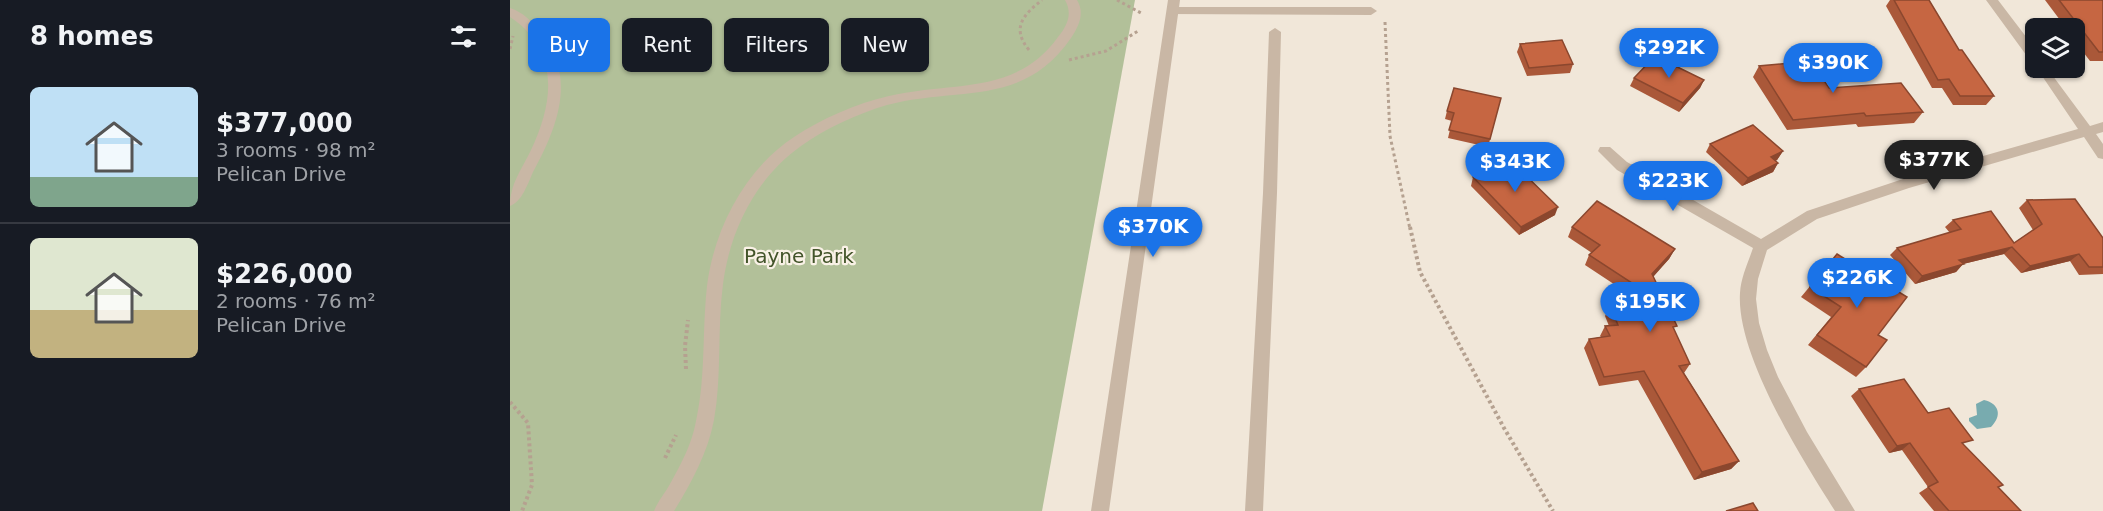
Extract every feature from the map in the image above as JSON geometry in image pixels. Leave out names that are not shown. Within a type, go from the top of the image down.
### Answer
[{"type":"street","points":[[663,511],[679,489],[705,423],[712,354],[715,283],[729,233],[749,189],[794,144],[838,117],[889,100],[914,95],[959,92],[1000,85],[1031,72],[1060,48],[1075,21],[1074,5],[1071,0]]},
{"type":"street","points":[[1992,0],[2025,45]]},
{"type":"street","points":[[1100,511],[1173,5],[1371,11]]},
{"type":"street","points":[[510,12],[524,20],[537,33],[554,65],[554,105],[537,152],[515,195],[510,200]]},
{"type":"street","points":[[1254,511],[1275,32]]},
{"type":"street","points":[[2048,78],[2103,154]]},
{"type":"street","points":[[1846,511],[1804,443],[1773,383],[1753,335],[1748,300],[1749,285],[1761,246],[1812,215],[1906,183],[2103,127]]},
{"type":"street","points":[[1605,151],[1622,166],[1761,246]]},
{"type":"path","points":[[1034,55],[1022,43],[1019,26],[1026,13],[1042,0]]},
{"type":"path","points":[[1117,0],[1141,13]]},
{"type":"path","points":[[1385,20],[1390,136],[1420,272],[1504,428],[1553,511]]},
{"type":"path","points":[[1073,51],[1066,61],[1086,59],[1106,52],[1138,31]]},
{"type":"path","points":[[512,32],[521,42]]},
{"type":"path","points":[[510,49],[512,32]]},
{"type":"path","points":[[687,376],[685,346],[689,315]]},
{"type":"path","points":[[510,402],[528,423],[532,485],[522,511]]},
{"type":"path","points":[[664,461],[678,429]]},
{"type":"green space","name":"Payne Park","points":[[510,0],[1135,0],[1042,511],[510,511]]},
{"type":"water","points":[[1984,400],[1996,407],[1998,415],[1991,427],[1977,429],[1969,418],[1977,415],[1976,404]]},
{"type":"building","points":[[1894,0],[1929,0],[1959,50],[1962,50],[1994,96],[1960,96],[1949,79],[1938,80]]},
{"type":"building","points":[[2059,0],[2103,1],[2103,52],[2099,52],[2085,34],[2085,18],[2073,18]]},
{"type":"building","points":[[1562,40],[1573,64],[1529,68],[1520,44]]},
{"type":"building","points":[[1655,56],[1704,80],[1683,103],[1634,78]]},
{"type":"building","points":[[1811,61],[1829,88],[1901,83],[1923,112],[1866,116],[1864,113],[1793,120],[1759,66]]},
{"type":"building","points":[[1454,88],[1501,98],[1490,139],[1449,130],[1454,113],[1447,111]]},
{"type":"building","points":[[1753,125],[1783,151],[1771,157],[1778,163],[1748,178],[1710,144]]},
{"type":"building","points":[[1509,159],[1558,207],[1521,227],[1473,177]]},
{"type":"building","points":[[2075,199],[2103,238],[2103,267],[2089,267],[2079,254],[2030,266],[2012,247],[1959,260],[1964,264],[1922,276],[1897,248],[1961,229],[1953,220],[1991,211],[2014,243],[2042,224],[2027,200]]},
{"type":"building","points":[[1597,201],[1675,249],[1652,274],[1677,326],[1673,327],[1690,364],[1679,366],[1739,461],[1702,472],[1644,371],[1604,377],[1589,339],[1610,336],[1605,326],[1618,325],[1610,306],[1658,300],[1589,255],[1600,245],[1572,227]]},
{"type":"building","points":[[1837,254],[1907,297],[1878,335],[1887,340],[1866,367],[1817,335],[1841,307],[1810,287]]},
{"type":"building","points":[[1904,379],[1928,413],[1949,408],[1973,440],[1962,443],[2003,485],[1998,487],[2021,511],[1949,511],[1928,487],[1938,482],[1910,443],[1897,446],[1859,389]]},
{"type":"building","points":[[1753,503],[1758,511],[1726,511]]}]
